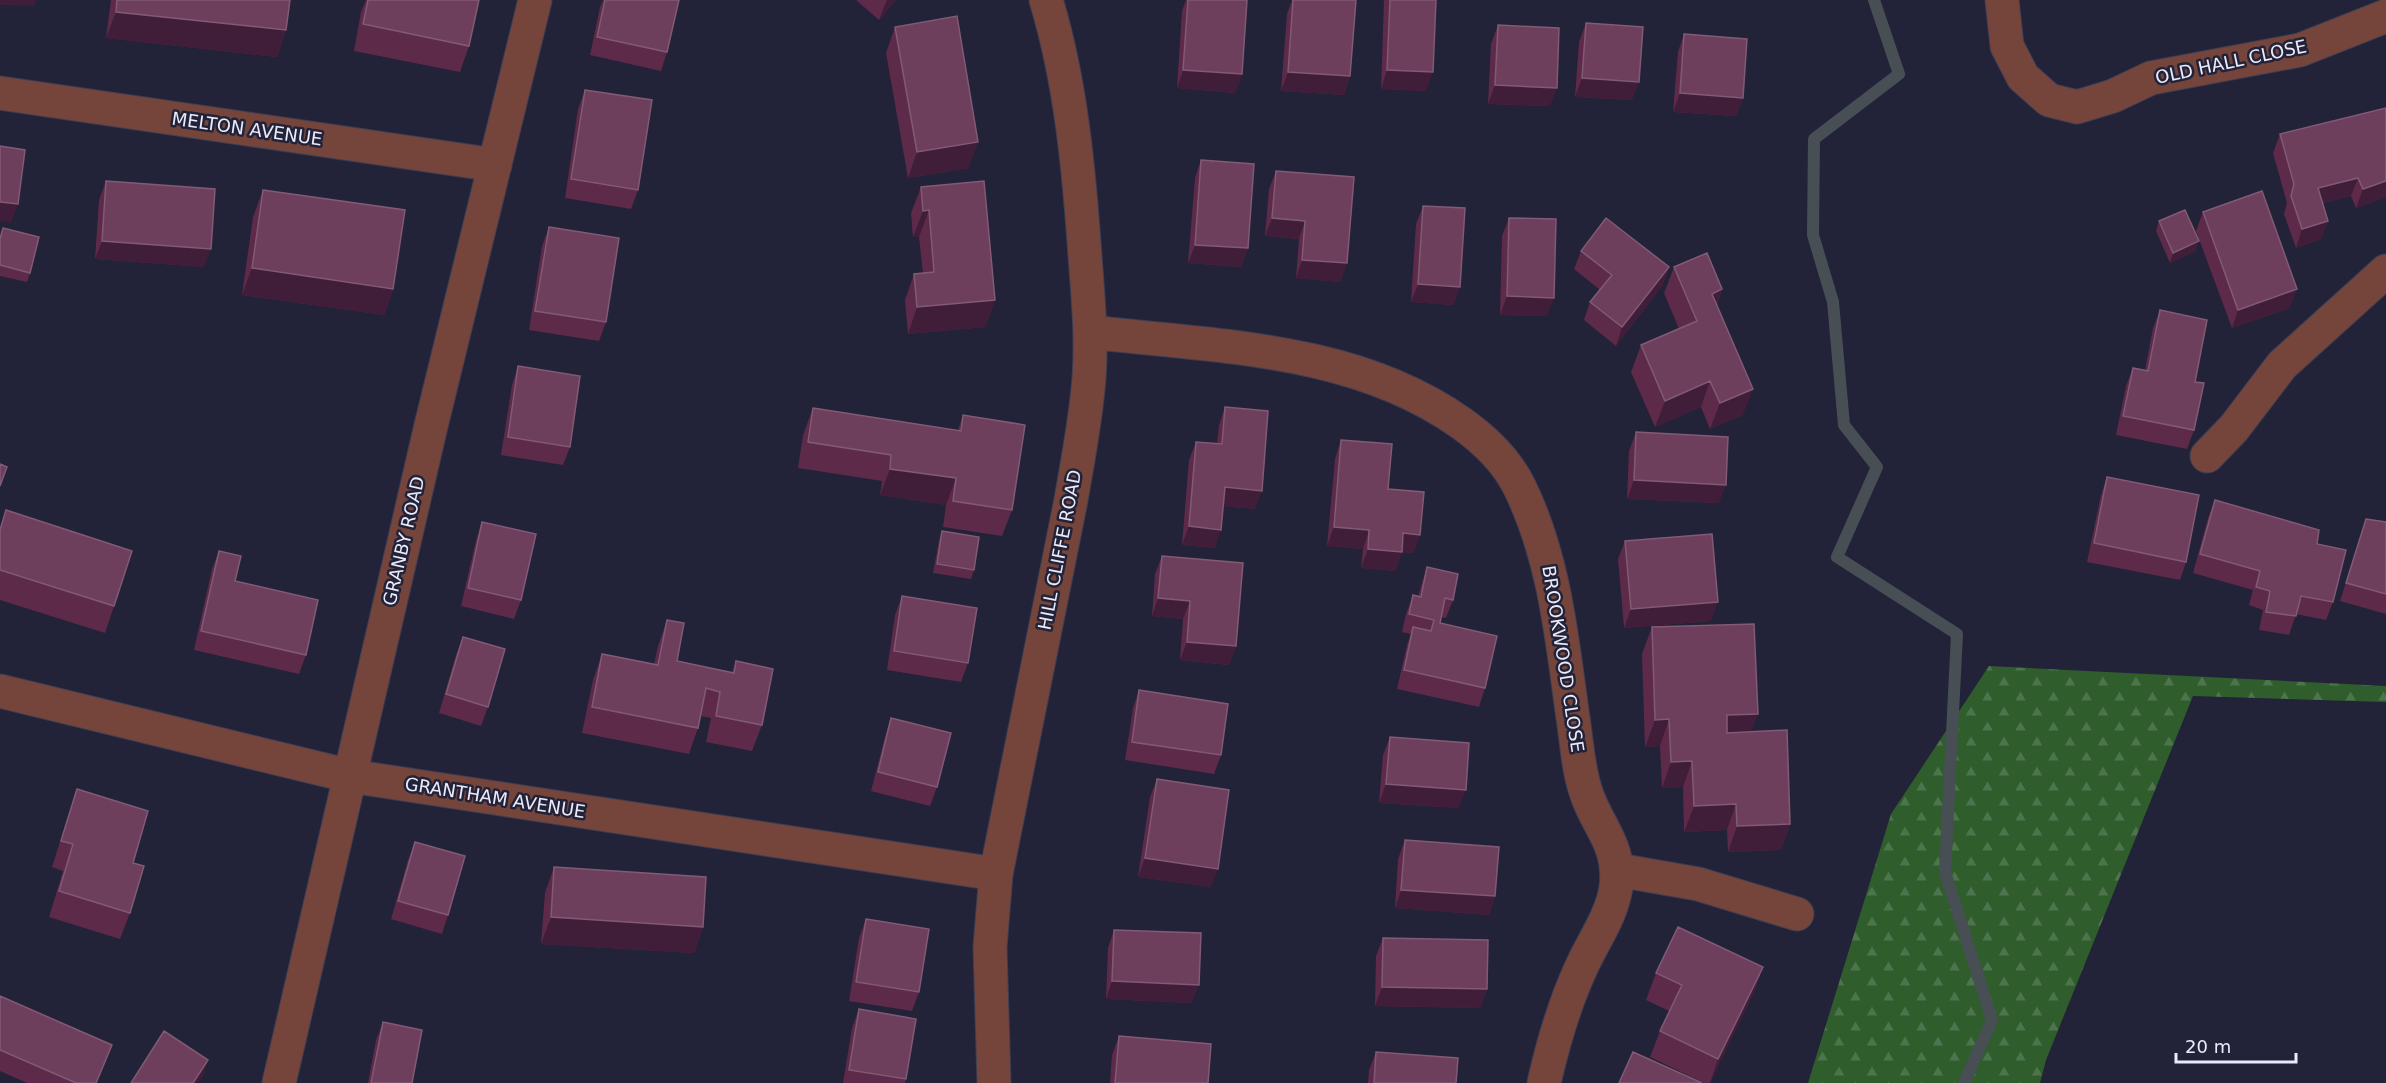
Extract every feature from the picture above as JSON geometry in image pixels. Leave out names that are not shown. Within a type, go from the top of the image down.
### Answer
[{"type":"street","name":"GRANBY ROAD","points":[[279,1083],[535,0]]},
{"type":"street","name":"OLD HALL CLOSE","points":[[2002,0],[2007,46],[2023,77],[2049,100],[2077,107],[2113,96],[2151,78],[2300,50],[2386,16]]},
{"type":"street","name":"HILL CLIFFE ROAD","points":[[994,1083],[990,947],[996,874],[1078,458],[1089,379],[1090,332],[1081,202],[1055,5]]},
{"type":"street","name":"MELTON AVENUE","points":[[0,93],[495,165]]},
{"type":"street","points":[[2206,456],[2234,428],[2282,365],[2386,271]]},
{"type":"street","name":"BROOKWOOD CLOSE","points":[[1090,332],[1303,357],[1341,366],[1415,395],[1449,414],[1479,436],[1507,467],[1519,485],[1534,518],[1556,597],[1586,792],[1614,848],[1618,870],[1616,891],[1609,913],[1581,967],[1559,1024],[1544,1083]]},
{"type":"street","name":"GRANTHAM AVENUE","points":[[0,690],[350,776],[996,874]]},
{"type":"street","points":[[1618,870],[1698,884],[1797,914]]},
{"type":"green space","points":[[1989,666],[2386,686],[2386,702],[2193,696],[2046,1060],[2040,1083],[1808,1083],[1891,814]]},
{"type":"building","points":[[117,0],[290,0],[286,30],[116,12]]},
{"type":"building","points":[[368,0],[479,0],[469,46],[363,24]]},
{"type":"building","points":[[605,0],[679,0],[667,52],[597,37]]},
{"type":"building","points":[[1188,0],[1247,0],[1242,74],[1183,70]]},
{"type":"building","points":[[1293,0],[1356,0],[1350,76],[1288,72]]},
{"type":"building","points":[[1390,0],[1436,0],[1433,72],[1387,70]]},
{"type":"building","points":[[957,16],[978,142],[917,152],[895,27]]},
{"type":"building","points":[[1586,23],[1643,27],[1639,82],[1582,78]]},
{"type":"building","points":[[1498,25],[1559,28],[1557,88],[1495,85]]},
{"type":"building","points":[[1684,34],[1747,39],[1743,98],[1680,93]]},
{"type":"building","points":[[585,90],[652,100],[638,190],[571,179]]},
{"type":"building","points":[[2386,108],[2386,181],[2363,189],[2358,178],[2318,188],[2328,221],[2302,229],[2291,196],[2294,184],[2280,134]]},
{"type":"building","points":[[0,146],[25,150],[18,204],[0,202]]},
{"type":"building","points":[[1201,160],[1254,164],[1248,248],[1195,245]]},
{"type":"building","points":[[1276,171],[1354,177],[1347,263],[1302,260],[1305,221],[1272,218]]},
{"type":"building","points":[[106,181],[215,189],[211,249],[102,241]]},
{"type":"building","points":[[984,181],[995,300],[917,307],[914,274],[934,272],[929,210],[923,211],[921,187]]},
{"type":"building","points":[[263,190],[405,210],[393,289],[252,268]]},
{"type":"building","points":[[2262,191],[2297,289],[2238,310],[2203,212]]},
{"type":"building","points":[[1423,206],[1465,208],[1460,287],[1418,284]]},
{"type":"building","points":[[2185,210],[2199,241],[2173,253],[2159,221]]},
{"type":"building","points":[[1509,218],[1556,219],[1554,298],[1507,296]]},
{"type":"building","points":[[1606,218],[1669,267],[1622,327],[1590,302],[1612,275],[1581,251]]},
{"type":"building","points":[[549,227],[619,238],[606,322],[535,311]]},
{"type":"building","points":[[3,228],[39,237],[30,273],[0,265],[0,239]]},
{"type":"building","points":[[1707,253],[1722,289],[1712,294],[1753,389],[1720,403],[1710,381],[1665,401],[1641,345],[1697,321],[1674,267]]},
{"type":"building","points":[[2160,310],[2207,320],[2195,382],[2204,383],[2194,430],[2123,416],[2133,368],[2148,371]]},
{"type":"building","points":[[518,366],[580,376],[570,447],[508,437]]},
{"type":"building","points":[[1225,407],[1268,411],[1262,491],[1225,487],[1221,530],[1189,526],[1196,442],[1222,444]]},
{"type":"building","points":[[813,408],[961,431],[963,415],[1025,425],[1012,510],[953,501],[956,478],[890,469],[891,455],[808,442]]},
{"type":"building","points":[[1636,432],[1728,437],[1726,485],[1634,480]]},
{"type":"building","points":[[1341,440],[1392,444],[1388,489],[1424,492],[1420,535],[1403,533],[1402,552],[1368,549],[1369,530],[1334,527]]},
{"type":"building","points":[[0,464],[7,467],[0,486]]},
{"type":"building","points":[[2107,477],[2199,495],[2186,562],[2094,543]]},
{"type":"building","points":[[2215,500],[2319,530],[2317,544],[2346,550],[2333,602],[2301,596],[2296,616],[2266,612],[2270,591],[2256,587],[2260,571],[2200,554]]},
{"type":"building","points":[[6,510],[132,551],[114,606],[0,570],[0,530]]},
{"type":"building","points":[[2366,519],[2386,522],[2386,594],[2346,583]]},
{"type":"building","points":[[482,522],[536,534],[521,600],[468,588]]},
{"type":"building","points":[[942,531],[979,537],[974,570],[937,564]]},
{"type":"building","points":[[1712,534],[1718,602],[1631,609],[1625,541]]},
{"type":"building","points":[[219,551],[241,556],[235,581],[318,600],[306,655],[201,631]]},
{"type":"building","points":[[1162,556],[1243,563],[1236,646],[1187,642],[1190,601],[1158,598]]},
{"type":"building","points":[[1427,567],[1458,574],[1453,600],[1445,598],[1440,623],[1497,636],[1485,688],[1404,670],[1413,627],[1431,631],[1434,620],[1409,614],[1413,595],[1421,597]]},
{"type":"building","points":[[902,596],[977,608],[968,663],[894,651]]},
{"type":"building","points":[[667,620],[684,623],[677,661],[734,673],[736,661],[773,669],[762,725],[716,716],[720,692],[706,688],[698,728],[592,707],[602,654],[658,665]]},
{"type":"building","points":[[1754,624],[1758,714],[1727,715],[1727,733],[1787,730],[1790,824],[1737,826],[1736,804],[1694,806],[1692,761],[1671,762],[1669,719],[1655,720],[1652,627]]},
{"type":"building","points":[[463,637],[505,649],[488,707],[446,694]]},
{"type":"building","points":[[1139,690],[1228,704],[1221,755],[1132,742]]},
{"type":"building","points":[[891,718],[951,733],[937,787],[878,772]]},
{"type":"building","points":[[1390,737],[1469,743],[1466,790],[1386,784]]},
{"type":"building","points":[[1157,779],[1229,790],[1218,869],[1145,858]]},
{"type":"building","points":[[77,789],[148,811],[133,863],[144,866],[130,913],[59,891],[73,844],[61,841]]},
{"type":"building","points":[[1405,840],[1499,847],[1495,896],[1401,890]]},
{"type":"building","points":[[415,842],[465,856],[448,915],[398,901]]},
{"type":"building","points":[[554,867],[706,877],[703,927],[551,917]]},
{"type":"building","points":[[866,919],[929,929],[919,992],[856,982]]},
{"type":"building","points":[[1678,927],[1763,967],[1718,1059],[1660,1031],[1682,985],[1656,973]]},
{"type":"building","points":[[1114,930],[1201,933],[1199,985],[1112,981]]},
{"type":"building","points":[[1383,938],[1488,940],[1487,989],[1382,987]]},
{"type":"building","points":[[0,996],[112,1045],[96,1083],[76,1083],[0,1050]]},
{"type":"building","points":[[859,1009],[916,1019],[906,1079],[849,1070]]},
{"type":"building","points":[[383,1022],[422,1030],[412,1083],[371,1083]]},
{"type":"building","points":[[164,1031],[208,1060],[193,1083],[131,1083]]},
{"type":"building","points":[[1119,1036],[1211,1044],[1208,1083],[1115,1083]]},
{"type":"building","points":[[1376,1052],[1458,1058],[1456,1083],[1374,1083]]},
{"type":"building","points":[[1633,1052],[1702,1083],[1619,1083]]},
{"type":"waterway","points":[[1874,0],[1899,74],[1814,139],[1813,235],[1833,302],[1844,425],[1877,467],[1837,557],[1957,634],[1945,872],[1992,1020],[1964,1083]]}]
